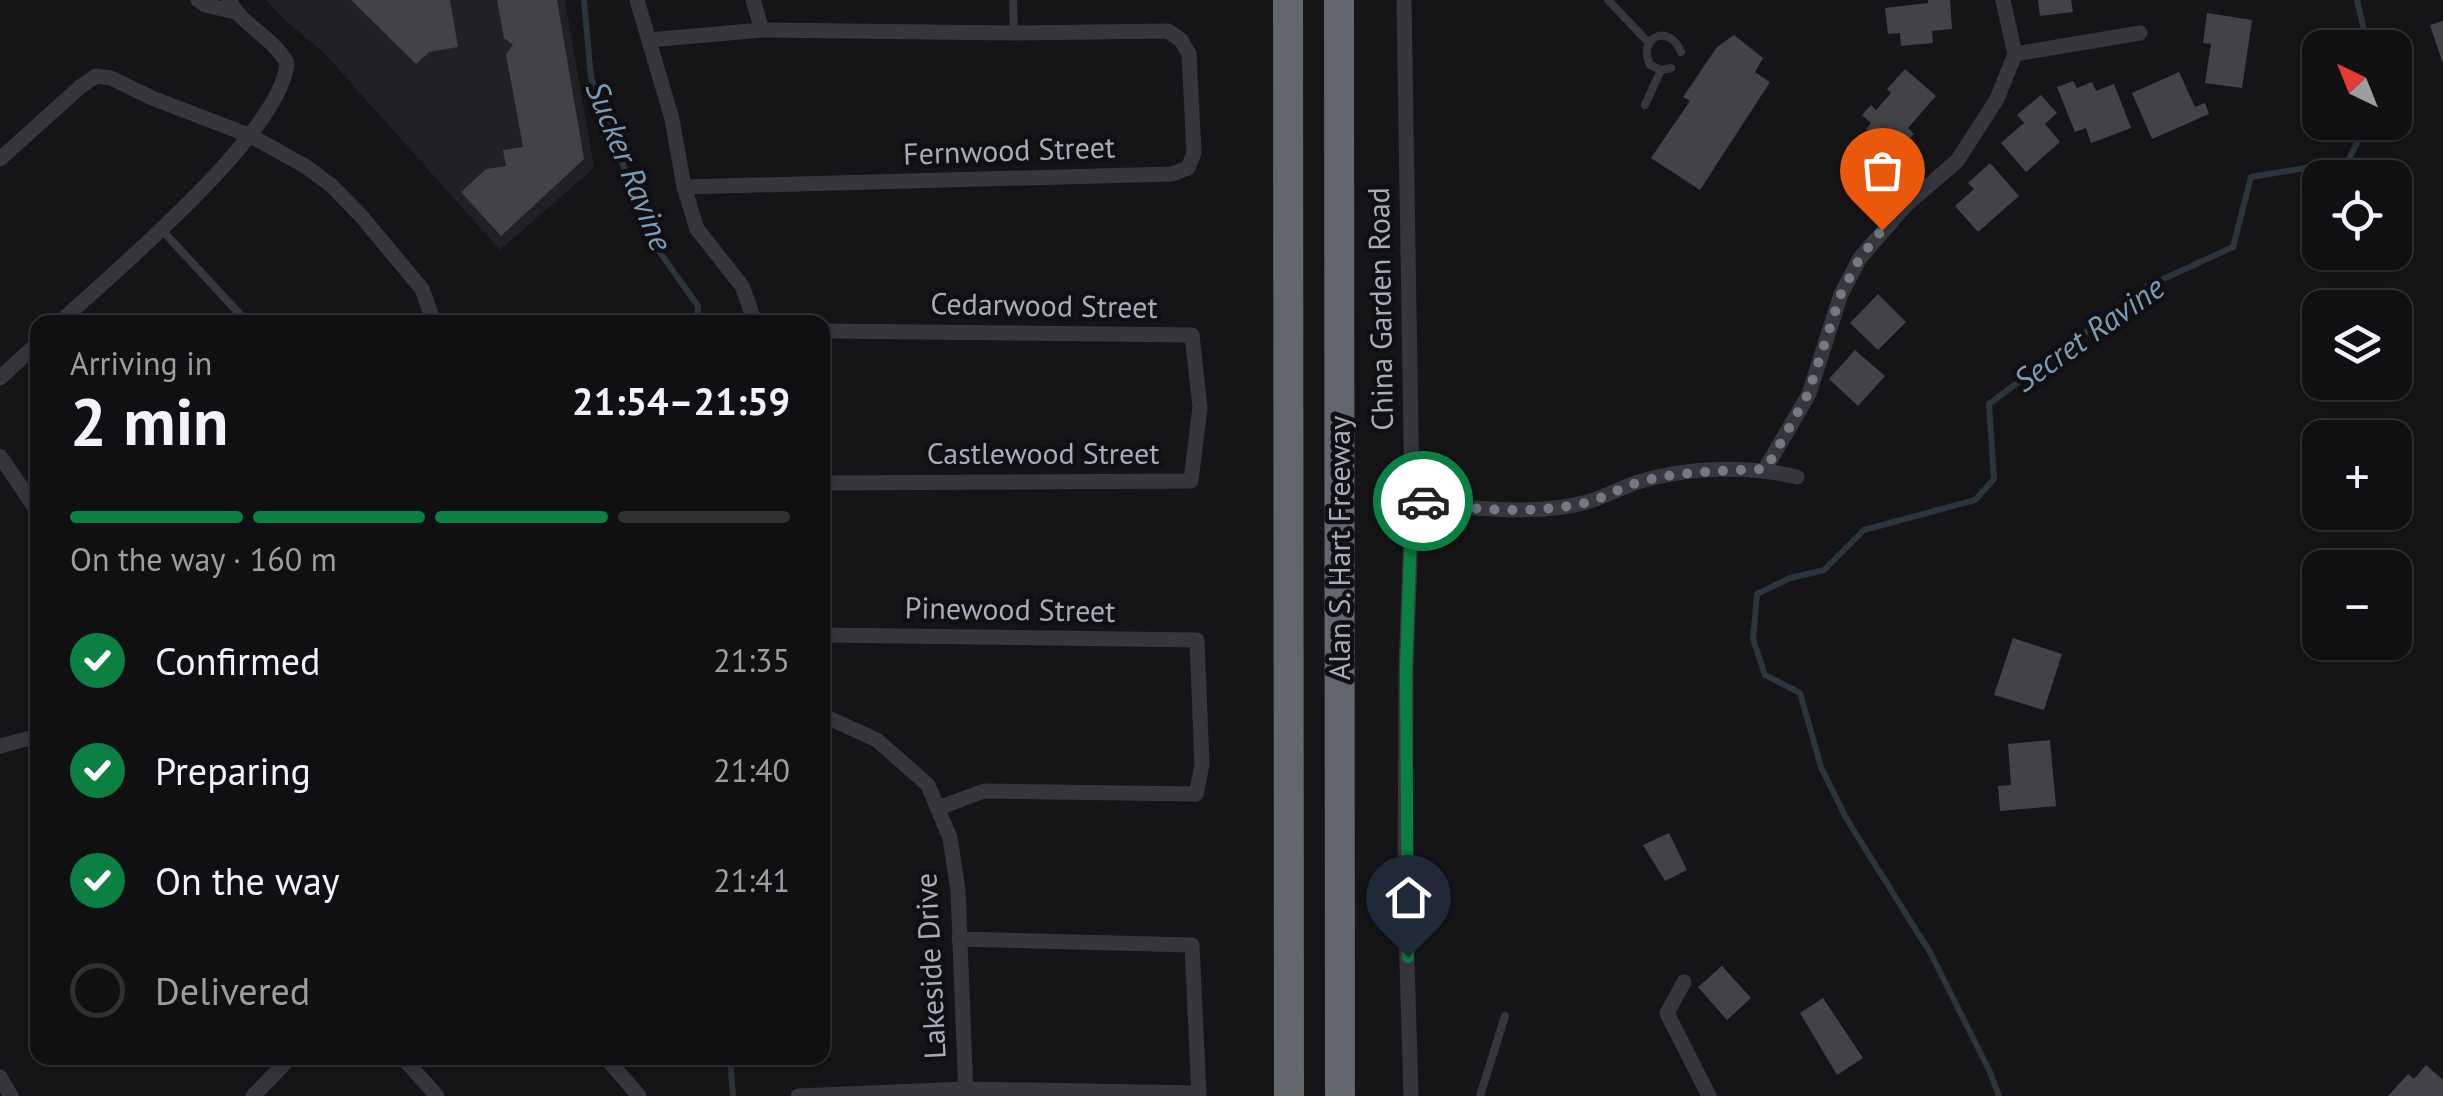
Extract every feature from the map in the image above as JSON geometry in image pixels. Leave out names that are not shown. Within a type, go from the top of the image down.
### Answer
[{"type":"highway","name":"Alan S. Hart Freeway","points":[[1288,0],[1289,1096]]},
{"type":"highway","name":"Alan S. Hart Freeway","points":[[1339,0],[1340,1096]]},
{"type":"street","points":[[67,315],[250,136],[278,94],[287,63],[280,51],[232,6],[205,5],[198,0]]},
{"type":"street","points":[[637,0],[672,119],[684,187],[697,228],[742,286],[752,315]]},
{"type":"street","points":[[753,0],[762,30]]},
{"type":"street","name":"China Garden Road","points":[[1404,0],[1412,498],[1405,782],[1411,1096]]},
{"type":"street","points":[[1766,469],[1808,394],[1841,294],[1860,258],[1906,206],[1957,161],[1997,99],[2015,54],[2004,0]]},
{"type":"street","points":[[649,40],[762,30],[1014,34]]},
{"type":"street","name":"Fernwood Street","points":[[684,187],[1172,174],[1188,168],[1194,153],[1189,54],[1181,40],[1168,31],[1014,34]]},
{"type":"street","points":[[2015,54],[2140,34]]},
{"type":"street","points":[[0,159],[61,102],[96,76],[112,78],[250,136],[305,166],[332,186],[422,289],[430,315]]},
{"type":"street","name":"Cedarwood Street","points":[[830,331],[1192,335],[1200,407]]},
{"type":"street","points":[[0,378],[30,350]]},
{"type":"street","name":"Castlewood Street","points":[[830,484],[1191,480],[1200,407]]},
{"type":"street","points":[[0,456],[30,500]]},
{"type":"street","points":[[1412,498],[1444,505],[1536,509],[1586,502],[1640,482],[1698,472],[1766,469],[1797,478]]},
{"type":"street","name":"Pinewood Street","points":[[830,635],[1197,640],[1202,765],[1196,794],[984,792],[938,808]]},
{"type":"street","name":"Lakeside Drive","points":[[830,719],[878,740],[928,785],[950,838],[958,890],[966,1092]]},
{"type":"street","points":[[0,746],[30,738]]},
{"type":"street","points":[[798,1096],[966,1092],[1198,1095],[1192,945],[959,939]]},
{"type":"street","points":[[1684,982],[1667,1013],[1708,1096]]},
{"type":"street","points":[[253,1096],[283,1065]]},
{"type":"street","points":[[409,1065],[437,1096]]},
{"type":"street","points":[[612,1065],[639,1096]]},
{"type":"street","points":[[0,1077],[11,1096]]},
{"type":"lane","points":[[1013,0],[1014,34]]},
{"type":"lane","points":[[1608,0],[1649,43]]},
{"type":"lane","points":[[1646,104],[1666,70],[1647,60],[1649,43],[1658,36],[1669,36],[1678,42],[1682,52]]},
{"type":"lane","points":[[160,228],[241,315]]},
{"type":"lane","points":[[1480,1096],[1505,1016]]},
{"type":"shaded area","points":[[266,0],[565,0],[594,168],[500,250],[326,55]]},
{"type":"building","points":[[351,0],[450,0],[458,47],[429,52],[416,64]]},
{"type":"building","points":[[497,0],[557,0],[584,159],[501,236],[461,192],[486,169],[506,166],[503,150],[523,147],[506,54],[513,45],[504,38]]},
{"type":"building","points":[[1950,0],[1952,29],[1932,31],[1933,43],[1901,46],[1900,33],[1888,34],[1885,8]]},
{"type":"building","points":[[2038,0],[2071,0],[2073,12],[2040,16]]},
{"type":"building","points":[[2207,13],[2252,20],[2242,88],[2205,83],[2211,44],[2203,43]]},
{"type":"building","points":[[2443,21],[2443,61],[2442,61],[2430,25]]},
{"type":"building","points":[[1734,35],[1763,58],[1755,72],[1770,82],[1700,190],[1651,158],[1690,101],[1683,97],[1717,47]]},
{"type":"building","points":[[1905,69],[1936,96],[1908,128],[1914,134],[1895,155],[1866,129],[1871,123],[1862,115],[1871,105],[1876,110],[1891,93],[1887,89]]},
{"type":"building","points":[[2179,72],[2195,107],[2205,103],[2209,114],[2152,139],[2132,93]]},
{"type":"building","points":[[2073,81],[2077,88],[2092,82],[2096,91],[2114,84],[2131,128],[2091,143],[2086,128],[2075,132],[2057,87]]},
{"type":"building","points":[[2041,95],[2057,113],[2045,124],[2060,142],[2026,172],[2001,143],[2024,123],[2017,115]]},
{"type":"building","points":[[1990,163],[2019,196],[1978,232],[1955,206],[1974,189],[1968,183]]},
{"type":"building","points":[[1878,294],[1906,322],[1878,350],[1850,323]]},
{"type":"building","points":[[1855,350],[1885,376],[1858,406],[1829,379]]},
{"type":"building","points":[[2013,638],[2062,654],[2044,710],[1994,695]]},
{"type":"building","points":[[2050,740],[2056,806],[2000,811],[1998,786],[2011,785],[2008,744]]},
{"type":"building","points":[[1669,833],[1687,870],[1665,881],[1643,845]]},
{"type":"building","points":[[1722,966],[1751,998],[1727,1020],[1698,987]]},
{"type":"building","points":[[1823,998],[1863,1058],[1837,1075],[1800,1013]]},
{"type":"building","points":[[2426,1065],[2443,1080],[2443,1096],[2388,1096],[2408,1074],[2414,1079]]},
{"type":"waterway","name":"Sucker Ravine","points":[[584,0],[591,78],[651,240],[698,306],[697,315]]},
{"type":"waterway","name":"Secret Ravine","points":[[2357,0],[2364,30]]},
{"type":"waterway","name":"Secret Ravine","points":[[1999,1096],[1931,954],[1846,818],[1821,767],[1800,693],[1765,675],[1753,639],[1757,594],[1790,578],[1824,570],[1864,530],[1975,500],[1994,479],[1989,404],[2146,287],[2233,247],[2251,177],[2348,161],[2358,140]]},
{"type":"waterway","name":"Sucker Ravine","points":[[731,1065],[733,1096]]},
{"type":"way so far","points":[[1423,501],[1536,509],[1586,502],[1669,476],[1766,469],[1808,394],[1841,294],[1860,258],[1882,230]]},
{"type":"route","points":[[1408,957],[1406,670],[1412,498],[1423,501]]}]
